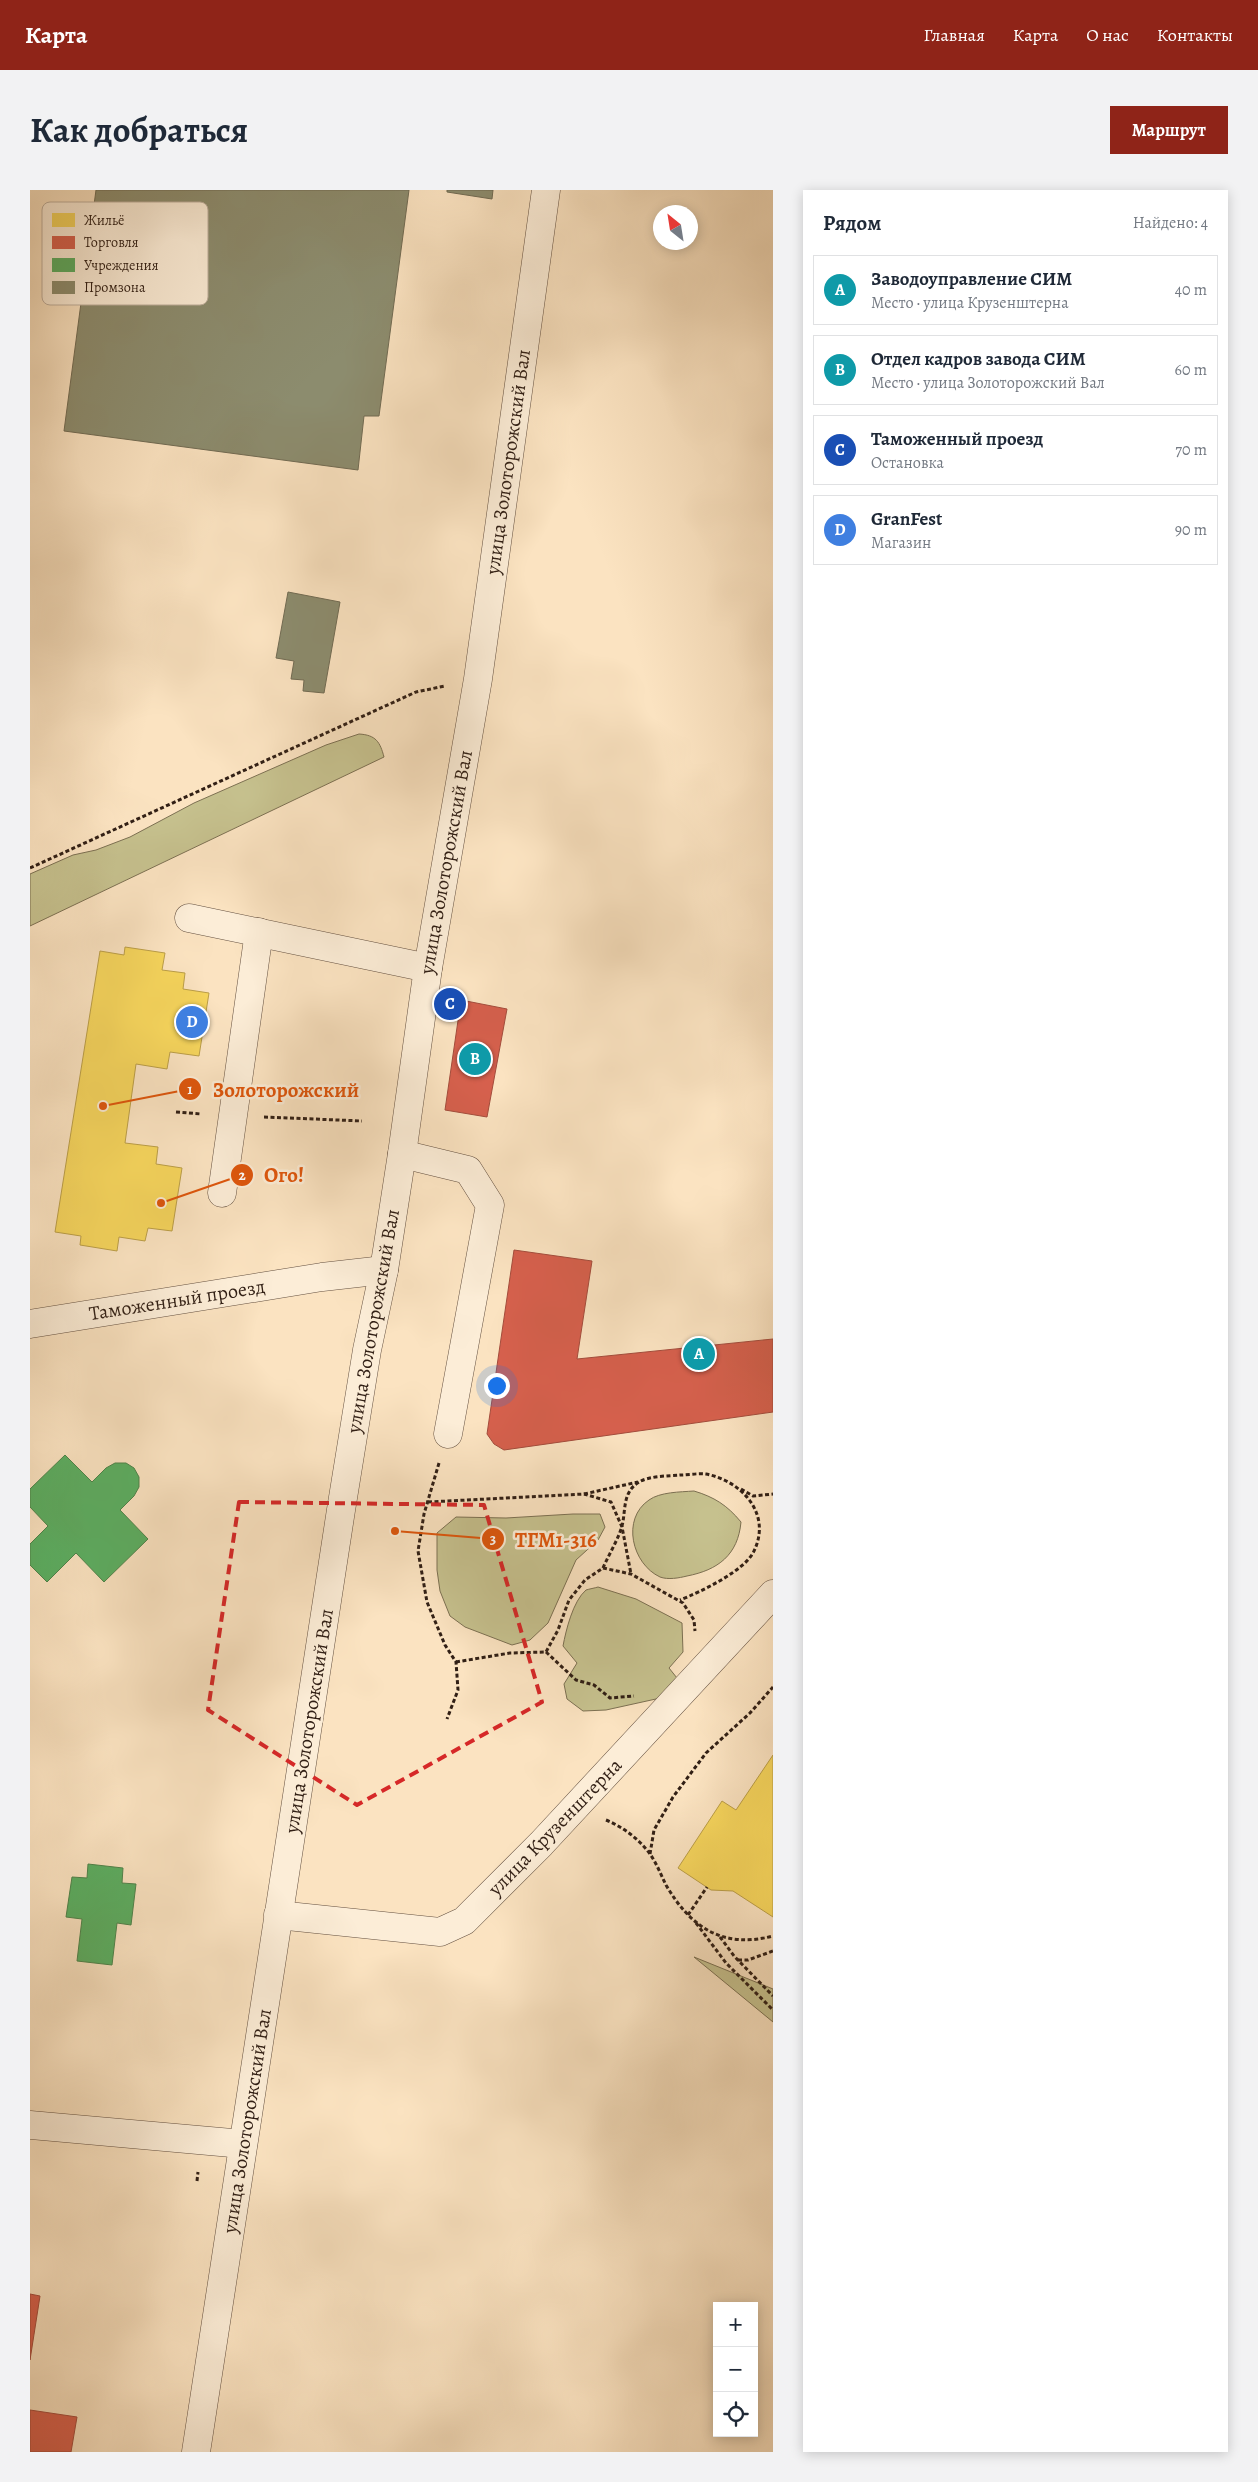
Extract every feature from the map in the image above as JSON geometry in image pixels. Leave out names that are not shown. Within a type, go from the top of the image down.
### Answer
[{"type":"street","name":"улица Золоторожский Вал","points":[[196,2452],[364,1369],[384,1270],[428,968],[478,679],[546,190]]},
{"type":"street","points":[[189,918],[428,968]]},
{"type":"street","points":[[222,1193],[259,932]]},
{"type":"street","points":[[402,1154],[468,1170],[490,1205],[448,1434]]},
{"type":"street","name":"Таможенный проезд","points":[[30,1324],[384,1270]]},
{"type":"street","name":"улица Крузенштерна","points":[[278,1915],[440,1932],[464,1921],[572,1810],[773,1594]]},
{"type":"street","points":[[30,2125],[243,2144]]},
{"type":"path","points":[[30,868],[416,692],[478,679]]},
{"type":"path","points":[[176,1112],[362,1121]]},
{"type":"path","points":[[447,1719],[458,1690],[456,1662],[445,1645],[427,1602],[418,1551],[428,1502],[448,1434]]},
{"type":"path","points":[[428,1502],[584,1494],[668,1476],[705,1474],[732,1483],[753,1496],[773,1494]]},
{"type":"path","points":[[546,1652],[558,1630],[569,1600],[585,1580],[602,1568],[622,1527],[625,1498],[638,1482]]},
{"type":"path","points":[[679,1600],[700,1592],[740,1569],[754,1551],[760,1526],[751,1500],[732,1483]]},
{"type":"path","points":[[584,1494],[611,1502],[622,1527],[631,1574]]},
{"type":"path","points":[[602,1568],[631,1574],[679,1600],[694,1620],[696,1637]]},
{"type":"path","points":[[456,1662],[510,1653],[546,1652],[576,1680],[594,1685],[610,1698],[643,1696]]},
{"type":"path","points":[[650,1855],[654,1830],[673,1797],[706,1753],[773,1687]]},
{"type":"path","points":[[572,1810],[601,1817],[619,1825],[634,1837],[650,1855],[667,1886],[726,1963],[773,2010]]},
{"type":"path","points":[[688,1914],[706,1887]]},
{"type":"path","points":[[692,1918],[717,1934],[738,1960],[773,1996]]},
{"type":"path","points":[[717,1934],[746,1941],[773,1936]]},
{"type":"path","points":[[738,1960],[748,1960],[773,1951]]},
{"type":"highlighted area","points":[[239,1502],[484,1505],[542,1702],[357,1805],[208,1710]]},
{"type":"shaded area","points":[[359,734],[370,736],[376,740],[381,747],[384,757],[30,926],[30,874],[73,855],[96,850],[130,837],[194,803],[326,745]]},
{"type":"shaded area","points":[[694,1491],[720,1502],[741,1522],[736,1544],[724,1559],[708,1570],[677,1578],[660,1577],[650,1571],[637,1552],[633,1529],[635,1518],[640,1508],[654,1497],[670,1493]]},
{"type":"shaded area","points":[[600,1514],[605,1527],[598,1540],[576,1560],[548,1623],[530,1640],[512,1645],[465,1627],[450,1616],[440,1591],[437,1570],[437,1533],[456,1517],[506,1518]]},
{"type":"shaded area","points":[[598,1587],[636,1599],[682,1623],[683,1652],[669,1668],[681,1683],[665,1697],[606,1710],[583,1711],[567,1699],[564,1684],[577,1663],[563,1646],[568,1624],[581,1595],[586,1590]]},
{"type":"shaded area","points":[[694,1957],[773,1989],[773,2022]]},
{"type":"building: Жильё","points":[[125,947],[165,953],[162,970],[185,973],[183,989],[209,993],[199,1056],[170,1052],[167,1069],[136,1064],[125,1143],[158,1147],[156,1164],[182,1168],[172,1231],[148,1228],[145,1241],[119,1237],[117,1251],[80,1245],[81,1236],[55,1232],[100,951],[124,955]]},
{"type":"building: Жильё","points":[[773,1755],[773,1917],[733,1891],[711,1890],[678,1868],[722,1801],[736,1810]]},
{"type":"building: Торговля","points":[[461,1000],[507,1009],[487,1117],[445,1110]]},
{"type":"building: Торговля","points":[[514,1250],[592,1261],[577,1359],[773,1339],[773,1412],[504,1450],[494,1444],[487,1434]]},
{"type":"building: Торговля","points":[[30,2294],[40,2296],[30,2360]]},
{"type":"building: Торговля","points":[[30,2410],[77,2417],[71,2452],[30,2452]]},
{"type":"building: Учреждения","points":[[65,1455],[92,1482],[106,1468],[115,1463],[126,1463],[134,1468],[139,1477],[139,1487],[134,1496],[120,1510],[148,1539],[104,1582],[76,1553],[47,1582],[30,1565],[30,1544],[48,1526],[30,1507],[30,1489]]},
{"type":"building: Учреждения","points":[[88,1864],[123,1868],[122,1883],[136,1884],[131,1925],[117,1923],[112,1965],[77,1961],[82,1919],[66,1917],[72,1877],[87,1878]]},
{"type":"building: Промзона","points":[[96,190],[409,190],[379,416],[364,416],[358,470],[64,431],[81,305],[208,305],[208,202],[94,202]]},
{"type":"building: Промзона","points":[[447,190],[493,190],[492,199],[447,192]]},
{"type":"building: Промзона","points":[[288,592],[340,602],[324,693],[303,691],[304,680],[291,679],[294,661],[276,658]]},
{"type":"place","name":"Таможенный проезд","points":[[450,1004]]},
{"type":"place","name":"GranFest","points":[[192,1022]]},
{"type":"place","name":"Отдел кадров завода СИМ","points":[[475,1059]]},
{"type":"place","name":"Золоторожский","points":[[103,1106]]},
{"type":"place","name":"Ого!","points":[[161,1203]]},
{"type":"place","name":"Заводоуправление СИМ","points":[[699,1354]]},
{"type":"place","name":"ТГМ1-316","points":[[395,1531]]}]
